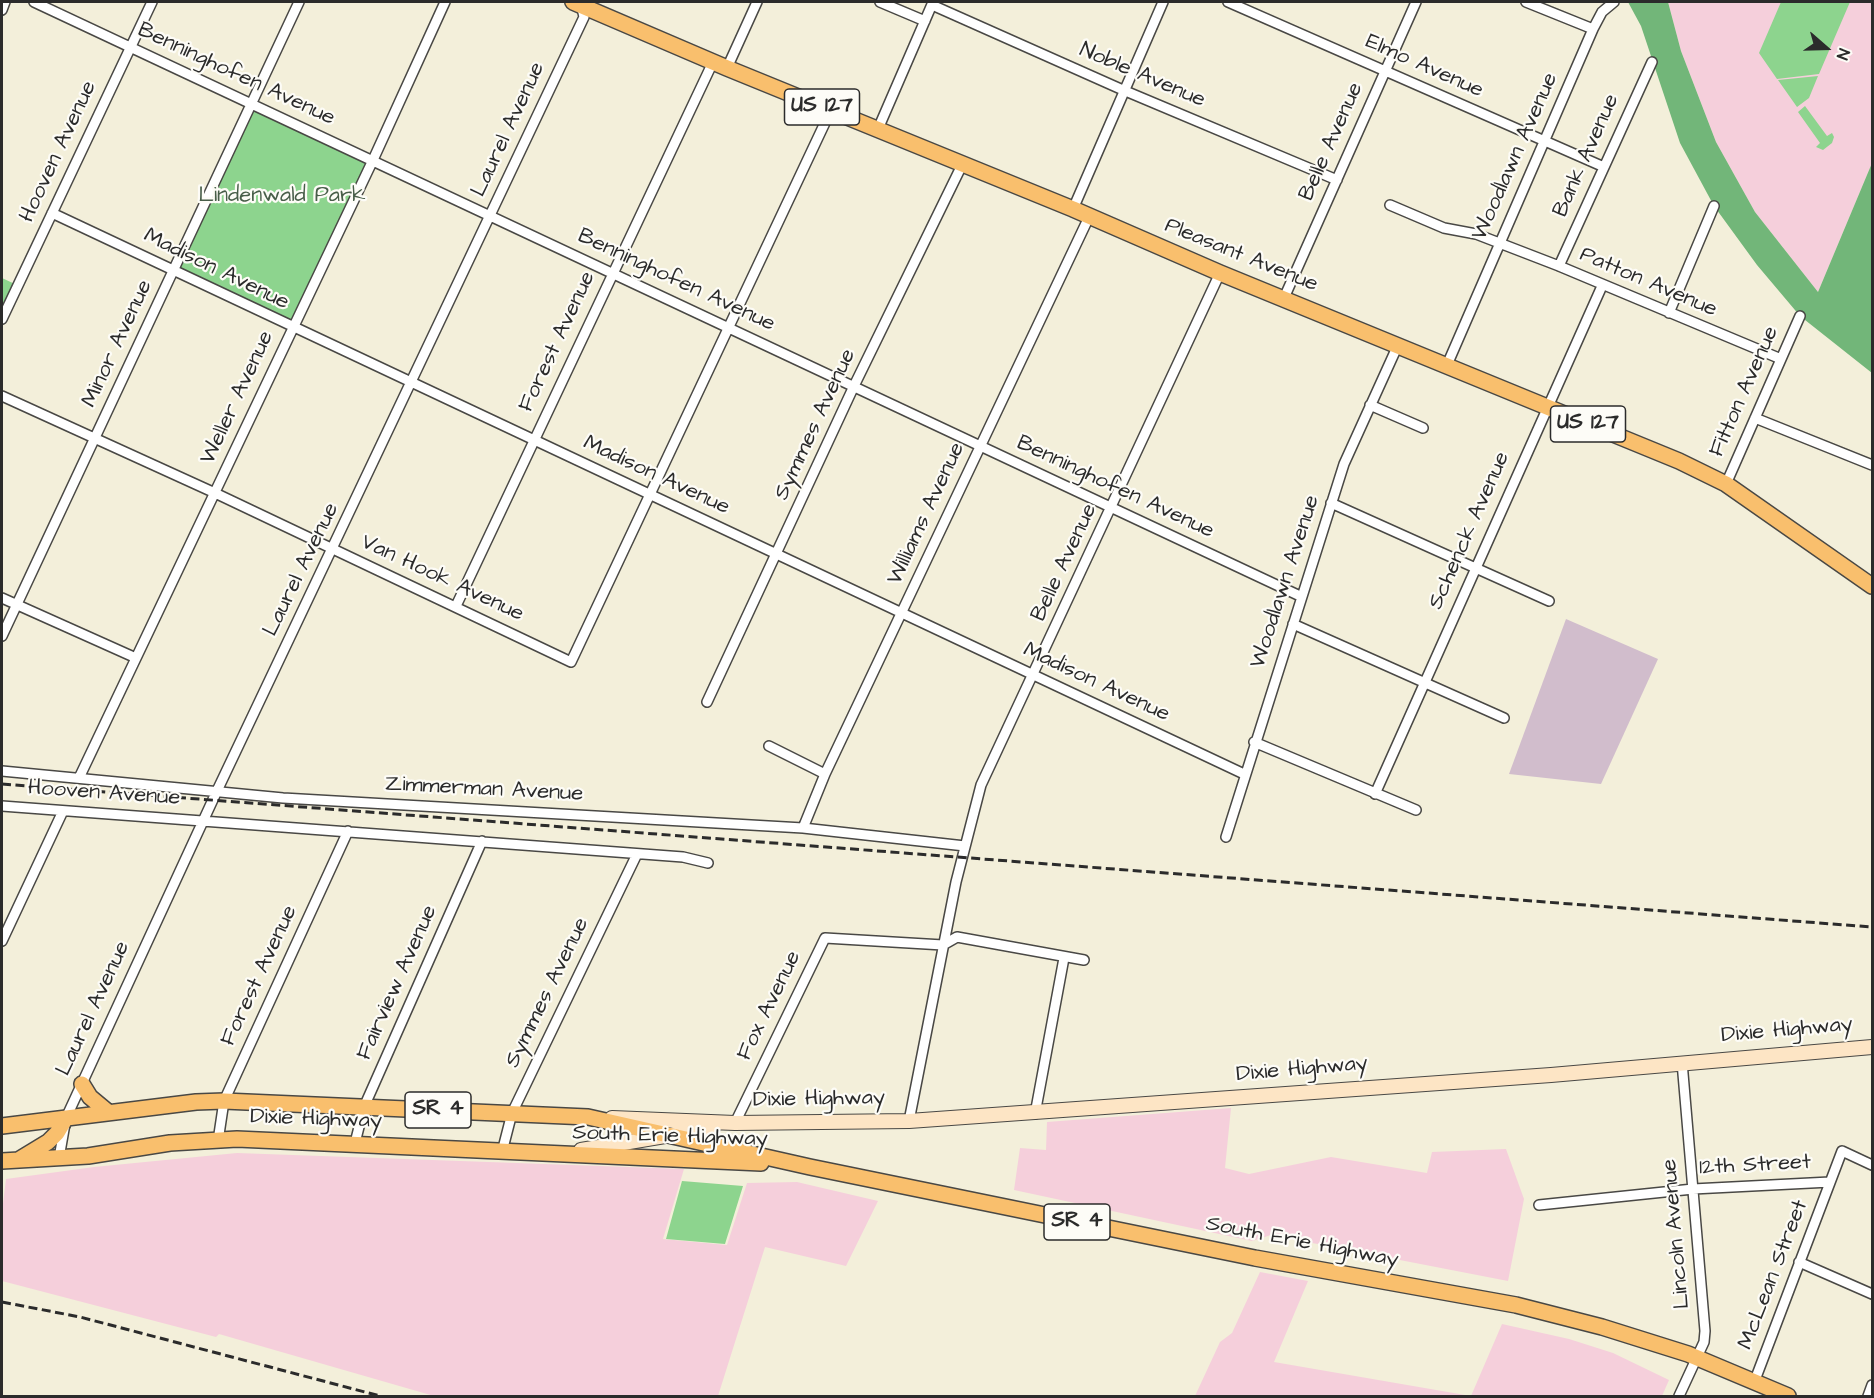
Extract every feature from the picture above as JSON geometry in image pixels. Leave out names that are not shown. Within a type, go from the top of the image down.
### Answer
[{"type":"main road","name":"Pleasant Avenue","points":[[578,3],[720,65],[1073,209],[1220,273],[1547,406],[1726,484],[1872,586]]},
{"type":"main road","points":[[82,1084],[90,1098],[108,1112]]},
{"type":"main road","name":"Dixie Highway","points":[[2,1126],[196,1101],[588,1117]]},
{"type":"main road","name":"South Erie Highway","points":[[588,1117],[797,1164],[1255,1258],[1516,1305],[1613,1330],[1697,1357],[1788,1396]]},
{"type":"main road","points":[[9,1161],[48,1142],[66,1118]]},
{"type":"main road","name":"Dixie Highway","points":[[9,1161],[59,1158],[170,1143],[286,1140],[541,1154]]},
{"type":"main road","name":"South Erie Highway","points":[[541,1154],[797,1164]]},
{"type":"street","points":[[2,10],[5,2]]},
{"type":"street","name":"Benninghofen Avenue","points":[[34,2],[1300,596]]},
{"type":"street","name":"Hooven Avenue","points":[[2,319],[152,2]]},
{"type":"street","name":"Minor Avenue","points":[[2,636],[299,2]]},
{"type":"street","name":"Weller Avenue","points":[[79,778],[292,327],[374,160],[445,2]]},
{"type":"street","name":"Forest Avenue","points":[[456,606],[612,272],[720,65],[756,2]]},
{"type":"street","points":[[880,2],[925,21]]},
{"type":"street","points":[[1073,209],[1163,2]]},
{"type":"street","name":"Elmo Avenue","points":[[1228,2],[1604,167]]},
{"type":"street","name":"Belle Avenue","points":[[1284,298],[1416,2]]},
{"type":"street","points":[[1526,2],[1593,29]]},
{"type":"street","name":"Woodlawn Avenue","points":[[1447,365],[1593,29],[1602,12],[1614,2]]},
{"type":"street","name":"Laurel Avenue","points":[[59,1158],[66,1118],[216,793],[413,382],[549,87],[584,18],[578,3]]},
{"type":"street","points":[[878,129],[933,3]]},
{"type":"street","name":"Noble Avenue","points":[[933,3],[1123,90],[1337,180]]},
{"type":"street","name":"Bank Avenue","points":[[1559,266],[1652,62]]},
{"type":"street","points":[[649,494],[831,110]]},
{"type":"street","name":"Symmes Avenue","points":[[707,702],[854,386],[962,165]]},
{"type":"street","points":[[1390,205],[1444,228],[1476,234],[1500,243]]},
{"type":"street","points":[[1669,313],[1714,206]]},
{"type":"street","name":"Madison Avenue","points":[[52,213],[1244,774]]},
{"type":"street","name":"Williams Avenue","points":[[802,828],[825,774],[1089,217]]},
{"type":"street","name":"Patton Avenue","points":[[1500,243],[1781,359]]},
{"type":"street","name":"Belle Avenue","points":[[909,1121],[943,945],[981,785],[1220,273]]},
{"type":"street","name":"Schenck Avenue","points":[[1375,794],[1602,286]]},
{"type":"street","name":"Fitton Avenue","points":[[1726,484],[1800,316]]},
{"type":"street","name":"Woodlawn Avenue","points":[[1226,837],[1300,596],[1344,464],[1398,345]]},
{"type":"street","name":"Van Hook Avenue","points":[[2,396],[215,493],[571,662],[649,494]]},
{"type":"street","points":[[1370,405],[1422,428]]},
{"type":"street","points":[[1755,418],[1872,465]]},
{"type":"street","points":[[1331,503],[1549,601]]},
{"type":"street","points":[[2,598],[136,658]]},
{"type":"street","points":[[1293,624],[1504,718]]},
{"type":"street","points":[[1254,742],[1416,810]]},
{"type":"street","points":[[770,746],[825,774]]},
{"type":"street","name":"Zimmerman Avenue","points":[[2,771],[216,793],[802,828],[965,846]]},
{"type":"street","name":"Hooven Avenue","points":[[2,806],[203,821]]},
{"type":"street","points":[[2,941],[63,811]]},
{"type":"street","points":[[203,821],[683,857],[708,863]]},
{"type":"street","name":"Forest Avenue","points":[[218,1141],[224,1101],[348,831]]},
{"type":"street","name":"Fairview Avenue","points":[[356,1143],[364,1107],[482,841]]},
{"type":"street","name":"Symmes Avenue","points":[[502,1152],[512,1113],[637,854]]},
{"type":"street","points":[[943,945],[957,937],[1084,960]]},
{"type":"street","name":"Fox Avenue","points":[[735,1124],[825,938],[943,945]]},
{"type":"street","points":[[1035,1114],[1064,958]]},
{"type":"street","name":"Dixie Highway","points":[[588,1117],[735,1124],[909,1121],[1035,1114],[1872,1047]]},
{"type":"street","name":"Lincoln Avenue","points":[[1679,1396],[1697,1357],[1705,1331],[1682,1062]]},
{"type":"street","name":"Dixie Highway","points":[[541,1154],[675,1136],[735,1124]]},
{"type":"street","name":"12th Street","points":[[1842,1151],[1872,1165]]},
{"type":"street","name":"McLean Street","points":[[1755,1380],[1842,1151]]},
{"type":"street","name":"12th Street","points":[[1539,1205],[1693,1189],[1830,1182]]},
{"type":"street","points":[[1799,1262],[1872,1294]]},
{"type":"street","points":[[1868,1396],[1872,1385]]},
{"type":"shaded area","points":[[1668,2],[1872,2],[1872,163],[1818,292],[1755,212],[1716,142],[1681,51]]},
{"type":"shaded area","points":[[1566,619],[1658,659],[1601,784],[1509,774]]},
{"type":"shaded area","points":[[1231,1108],[1225,1168],[1249,1174],[1331,1157],[1427,1173],[1432,1152],[1506,1149],[1524,1199],[1508,1281],[1271,1235],[1252,1241],[1014,1190],[1020,1148],[1046,1150],[1047,1122]]},
{"type":"shaded area","points":[[237,1153],[684,1169],[663,1239],[727,1245],[747,1183],[797,1182],[878,1201],[846,1266],[765,1247],[718,1396],[434,1396],[219,1334],[216,1337],[2,1281],[2,1212],[6,1179],[94,1167]]},
{"type":"shaded area","points":[[1260,1272],[1308,1281],[1274,1362],[1471,1396],[1195,1396],[1220,1342],[1232,1333]]},
{"type":"shaded area","points":[[1502,1324],[1569,1339],[1613,1353],[1669,1380],[1662,1396],[1471,1396]]},
{"type":"green space","points":[[1628,2],[1668,2],[1681,51],[1716,142],[1755,212],[1818,292],[1872,163],[1872,373],[1800,316],[1757,265],[1714,206],[1680,143],[1641,26]]},
{"type":"green space","points":[[1781,2],[1850,2],[1819,74],[1777,79],[1759,53]]},
{"type":"green space","points":[[1818,76],[1809,98],[1797,107],[1778,80]]},
{"type":"green space","name":"Lindenwald Park","points":[[253,104],[373,160],[292,327],[173,270]]},
{"type":"green space","points":[[1805,106],[1827,136],[1832,133],[1834,137],[1832,143],[1823,150],[1816,147],[1820,143],[1798,112]]},
{"type":"green space","points":[[2,278],[17,285],[2,319]]},
{"type":"green space","points":[[682,1181],[743,1186],[725,1244],[666,1239]]},
{"type":"railway","points":[[2,784],[1872,927]]},
{"type":"railway","points":[[2,1302],[80,1317],[380,1396]]}]
